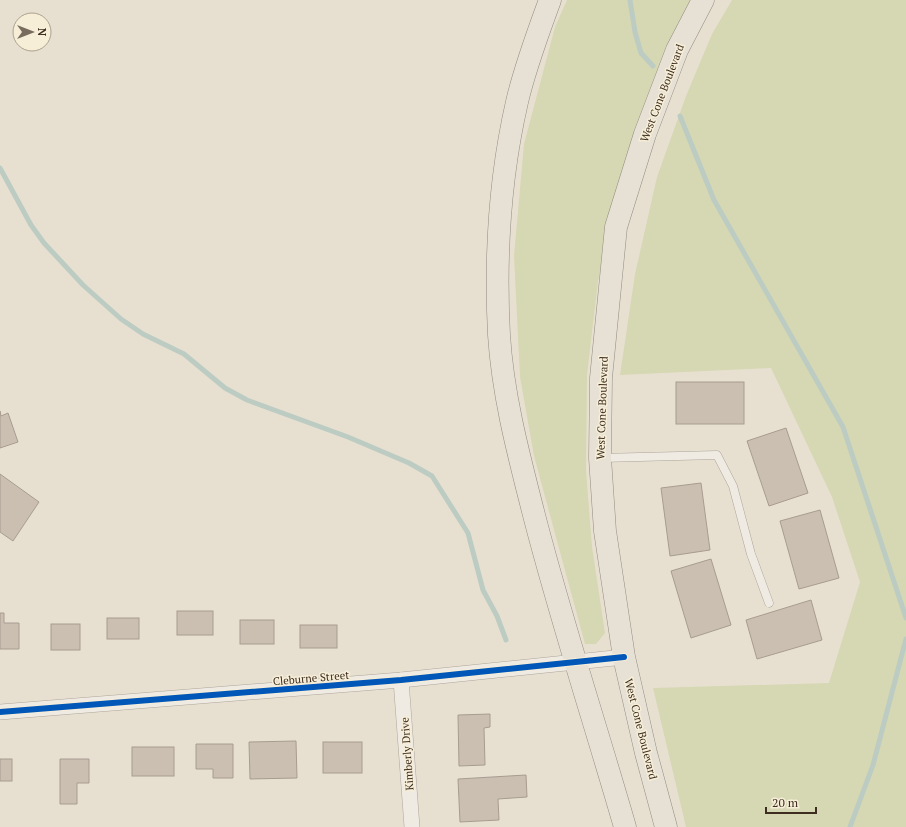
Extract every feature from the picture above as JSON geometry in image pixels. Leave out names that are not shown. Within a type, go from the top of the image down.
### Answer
[{"type":"main road","points":[[550,0],[518,100],[508,152],[501,206],[498,276],[499,336],[513,436],[574,662],[625,827]]},
{"type":"main road","name":"West Cone Boulevard","points":[[666,827],[646,753],[624,657],[605,531],[600,458],[601,378],[616,227],[645,134],[677,50],[703,0]]},
{"type":"street","name":"Cleburne Street","points":[[0,712],[401,680],[624,657]]},
{"type":"street","name":"Kimberly Drive","points":[[401,680],[412,827]]},
{"type":"lane","points":[[600,458],[717,455],[733,486],[751,554],[769,603]]},
{"type":"green space","points":[[567,0],[691,0],[617,195],[598,281],[587,375],[586,470],[592,547],[605,633],[596,644],[585,644],[534,456],[520,377],[514,256],[524,144],[555,27]]},
{"type":"green space","points":[[732,0],[906,0],[906,827],[686,827],[653,688],[829,683],[860,582],[832,497],[771,368],[620,375],[635,274],[657,177],[686,96],[712,34]]},
{"type":"building","points":[[676,382],[744,382],[744,424],[676,424]]},
{"type":"building","points":[[0,411],[1,416],[8,413],[18,442],[0,448]]},
{"type":"building","points":[[786,428],[808,493],[769,506],[747,441]]},
{"type":"building","points":[[0,474],[39,502],[13,541],[0,532]]},
{"type":"building","points":[[701,483],[710,550],[670,556],[661,488]]},
{"type":"building","points":[[820,510],[839,578],[799,589],[780,521]]},
{"type":"building","points":[[711,559],[731,625],[691,638],[671,571]]},
{"type":"building","points":[[811,600],[822,640],[757,659],[746,620]]},
{"type":"building","points":[[177,611],[213,611],[213,635],[177,635]]},
{"type":"building","points":[[0,613],[4,613],[4,623],[19,623],[19,649],[0,649]]},
{"type":"building","points":[[107,618],[139,618],[139,639],[107,639]]},
{"type":"building","points":[[240,620],[274,620],[274,644],[240,644]]},
{"type":"building","points":[[51,624],[80,624],[80,650],[51,650]]},
{"type":"building","points":[[300,625],[337,625],[337,648],[300,648]]},
{"type":"building","points":[[490,714],[490,727],[484,728],[485,765],[459,766],[458,715]]},
{"type":"building","points":[[296,741],[297,778],[250,779],[249,742]]},
{"type":"building","points":[[323,742],[362,742],[362,773],[323,773]]},
{"type":"building","points":[[196,744],[233,744],[233,778],[213,778],[213,769],[196,769]]},
{"type":"building","points":[[132,747],[174,747],[174,776],[132,776]]},
{"type":"building","points":[[0,759],[12,759],[12,781],[0,781]]},
{"type":"building","points":[[60,759],[89,759],[89,783],[77,783],[77,804],[60,804]]},
{"type":"building","points":[[526,775],[527,797],[498,799],[499,820],[460,822],[458,779]]},
{"type":"waterway","points":[[630,0],[635,32],[641,53],[653,66]]},
{"type":"waterway","points":[[680,116],[714,200],[843,427],[906,618]]},
{"type":"waterway","points":[[0,168],[31,225],[44,243],[83,285],[121,319],[143,334],[184,354],[225,388],[247,400],[348,437],[409,463],[432,476],[468,533],[483,590],[497,616],[506,640]]},
{"type":"waterway","points":[[850,827],[873,765],[906,639]]},
{"type":"cycle path","points":[[0,712],[401,680],[624,657]]}]
